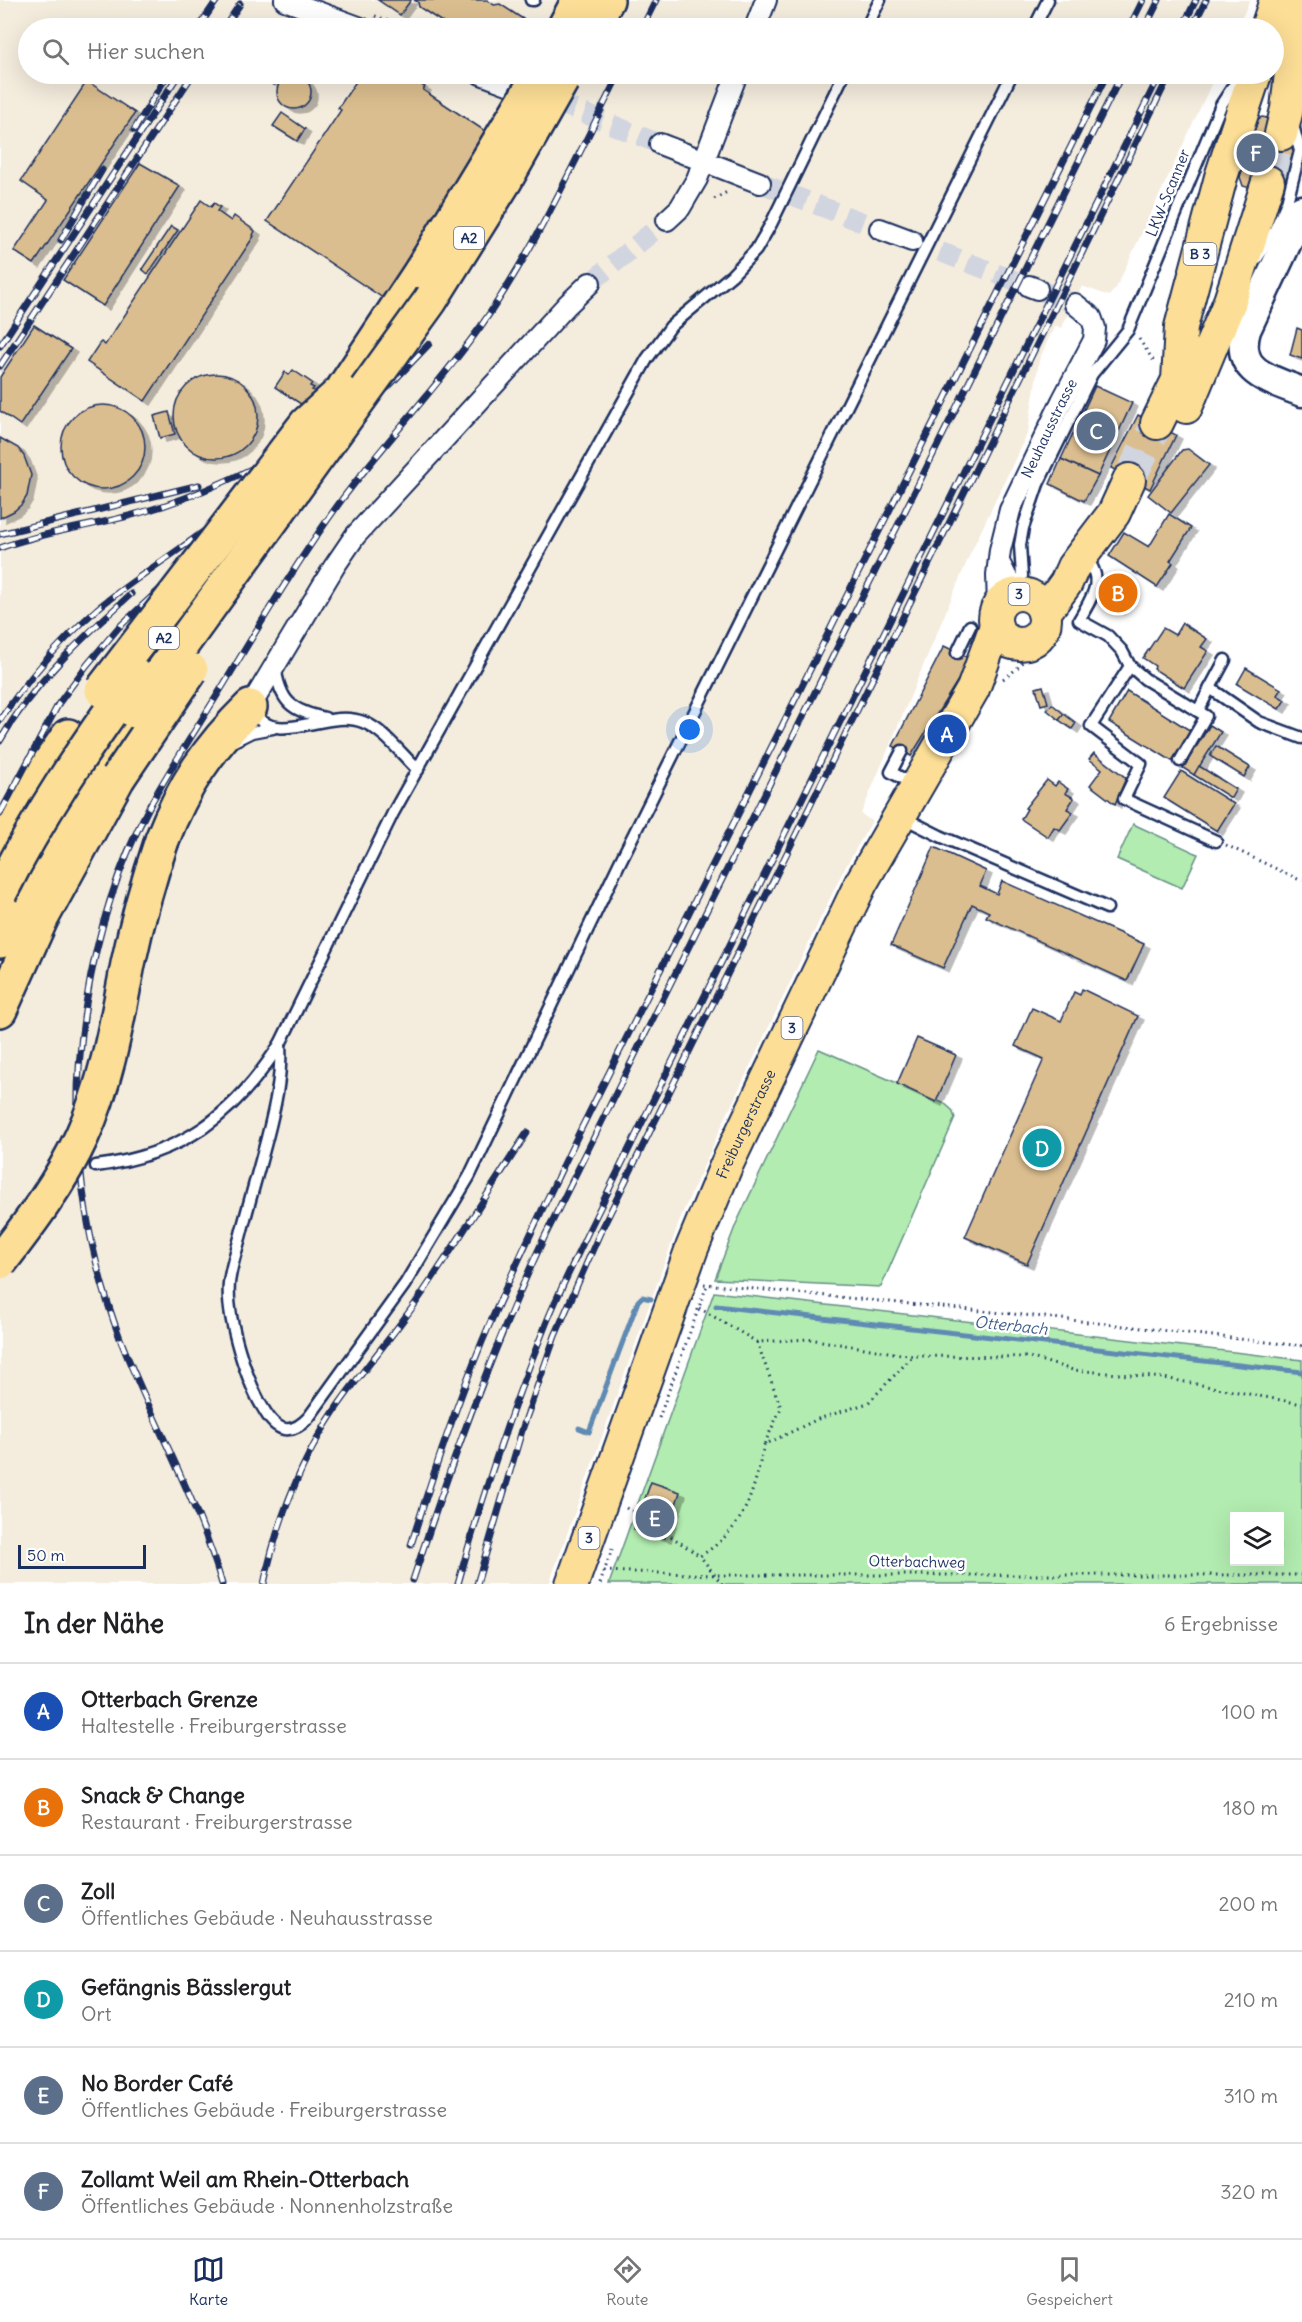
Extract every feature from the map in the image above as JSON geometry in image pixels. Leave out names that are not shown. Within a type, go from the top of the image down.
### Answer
[{"type":"highway","points":[[569,18],[579,0]]},
{"type":"highway","points":[[597,18],[607,0]]},
{"type":"highway","name":"A2","points":[[0,941],[31,879],[108,750],[354,391],[421,271],[538,84]]},
{"type":"highway","name":"A2","points":[[0,893],[52,800],[92,737],[354,391],[436,291],[561,88]]},
{"type":"highway","points":[[0,844],[33,787],[68,736],[306,424],[354,391],[357,425],[330,471],[113,785],[41,919],[0,1010]]},
{"type":"highway","points":[[0,1262],[54,1187],[83,1135],[98,1094],[114,1035],[145,890],[163,837],[187,787],[219,738],[262,717]]},
{"type":"main road","points":[[1270,18],[1275,0]]},
{"type":"main road","points":[[1284,122],[1299,0]]},
{"type":"main road","name":"B 3","points":[[1186,382],[1180,332],[1221,177],[1252,84]]},
{"type":"main road","points":[[1166,428],[1186,382],[1208,351],[1230,301],[1268,182]]},
{"type":"main road","name":"Freiburgerstrasse","points":[[572,1584],[692,1248],[726,1166],[861,883],[916,787],[985,688],[1012,615],[1066,583],[1078,561],[1137,484]]},
{"type":"street","points":[[285,0],[334,18]]},
{"type":"street","points":[[581,18],[591,0]]},
{"type":"street","points":[[759,18],[766,0]]},
{"type":"street","points":[[538,84],[561,88]]},
{"type":"street","points":[[667,220],[688,196],[733,84]]},
{"type":"street","points":[[660,144],[760,183]]},
{"type":"street","points":[[1302,210],[1246,330],[1242,351],[1248,364],[1258,373],[1302,392]]},
{"type":"street","points":[[880,229],[912,241]]},
{"type":"street","points":[[262,717],[274,666],[334,567],[364,524],[567,305],[591,283]]},
{"type":"street","name":"Neuhausstrasse","points":[[1012,615],[997,575],[1001,540],[1010,510],[1069,404],[1091,347],[1095,334],[1091,317],[1075,304]]},
{"type":"lane","points":[[871,18],[880,0]]},
{"type":"lane","points":[[1039,18],[1048,0]]},
{"type":"lane","points":[[96,1166],[147,1155],[169,1147],[209,1124],[248,1089],[280,1044],[393,813],[657,343],[680,317],[721,285],[756,249],[771,224],[839,84]]},
{"type":"lane","points":[[280,1044],[280,1073],[275,1103],[229,1291],[241,1355],[261,1406],[279,1427],[290,1430],[300,1426],[309,1417],[394,1300],[430,1245],[469,1177],[619,864],[1006,84]]},
{"type":"lane","name":"LKW-Scanner","points":[[957,652],[1012,615],[1022,576],[1020,545],[1032,500],[1069,404],[1128,330],[1221,105],[1235,84]]},
{"type":"lane","points":[[1230,301],[1273,234],[1287,202],[1300,151],[1284,122]]},
{"type":"lane","points":[[1078,561],[1095,570],[1096,588],[1078,620],[1108,636],[1122,651],[1130,666],[1145,679],[1206,716],[1180,761]]},
{"type":"lane","points":[[1198,711],[1225,660]]},
{"type":"lane","points":[[274,666],[283,695],[293,708],[305,714],[328,719],[352,719],[368,724],[418,770]]},
{"type":"lane","points":[[1130,666],[1091,726],[1141,764],[1124,799],[1216,841]]},
{"type":"lane","points":[[1210,688],[1259,722],[1302,738]]},
{"type":"lane","points":[[262,717],[292,728],[328,719]]},
{"type":"lane","points":[[902,751],[891,772],[916,787]]},
{"type":"lane","points":[[900,815],[940,836],[1107,908]]},
{"type":"path","points":[[985,688],[1024,661],[1027,653],[1012,615]]},
{"type":"path","points":[[1216,841],[1302,881]]},
{"type":"path","points":[[658,1419],[707,1285],[1044,1317],[1302,1346]]},
{"type":"path","points":[[699,1308],[757,1342],[809,1339],[913,1356],[1029,1357],[1073,1370],[1164,1378],[1302,1404]]},
{"type":"path","points":[[700,1556],[726,1538],[739,1522],[754,1492],[764,1445],[782,1408],[757,1342]]},
{"type":"path","points":[[764,1445],[818,1419],[868,1403],[913,1356]]},
{"type":"path","points":[[623,1517],[630,1498]]},
{"type":"path","points":[[626,1508],[639,1515]]},
{"type":"path","points":[[666,1533],[700,1556],[722,1584]]},
{"type":"path","points":[[600,1584],[614,1544]]},
{"type":"path","name":"Otterbachweg","points":[[604,1571],[716,1575],[1302,1575]]},
{"type":"shaded area","points":[[0,0],[1250,0],[1242,18],[18,18],[18,84],[1211,84],[1116,288],[1109,296],[1082,286],[1061,328],[1055,325],[1039,360],[1028,432],[970,554],[861,814],[872,821],[842,873],[682,1214],[549,1584],[0,1584]]},
{"type":"green space","points":[[1133,824],[1198,854],[1182,888],[1117,859]]},
{"type":"green space","points":[[819,1049],[945,1104],[952,1110],[955,1118],[881,1287],[715,1279],[736,1224]]},
{"type":"green space","points":[[714,1292],[1302,1360],[1302,1584],[609,1584]]},
{"type":"building","points":[[378,0],[411,0],[400,15]]},
{"type":"building","points":[[414,0],[487,0],[494,5],[500,4],[521,18],[436,18],[419,7],[418,2]]},
{"type":"building","points":[[85,84],[92,84],[135,113],[34,264],[14,251],[48,200],[21,181]]},
{"type":"building","points":[[279,84],[310,85],[310,99],[301,108],[287,108],[278,99]]},
{"type":"building","points":[[354,84],[420,84],[425,87],[423,90],[494,137],[389,302],[267,221],[341,110],[338,108]]},
{"type":"building","points":[[282,113],[305,129],[297,141],[273,126]]},
{"type":"building","points":[[1262,117],[1272,119],[1275,125],[1259,183],[1253,189],[1243,186],[1240,177],[1258,119]]},
{"type":"building","points":[[1278,133],[1301,139],[1287,187],[1264,180]]},
{"type":"building","points":[[140,163],[180,186],[103,306],[63,280]]},
{"type":"building","points":[[201,200],[211,207],[214,203],[220,207],[217,211],[231,221],[234,216],[255,231],[254,236],[145,401],[87,362],[101,342],[105,345]]},
{"type":"building","points":[[171,226],[178,230],[148,274],[142,269]]},
{"type":"building","points":[[34,325],[71,349],[20,425],[0,411],[0,377]]},
{"type":"building","points":[[1297,328],[1302,330],[1302,359],[1290,355]]},
{"type":"building","points":[[293,370],[312,383],[310,386],[314,388],[312,390],[317,393],[307,408],[275,387],[285,372],[289,375]]},
{"type":"building","points":[[216,374],[232,377],[246,386],[255,400],[258,416],[255,432],[246,446],[232,455],[216,458],[200,455],[186,446],[177,432],[174,416],[177,400],[186,386],[200,377]]},
{"type":"building","points":[[1095,386],[1132,403],[1098,476],[1061,459]]},
{"type":"building","points":[[103,405],[119,408],[133,417],[142,431],[145,447],[142,463],[133,477],[119,486],[103,489],[87,486],[73,477],[64,463],[61,447],[64,431],[73,417],[87,408]]},
{"type":"building","points":[[169,412],[175,434],[160,438],[154,416]]},
{"type":"building","points":[[1138,415],[1176,435],[1150,489],[1111,468]]},
{"type":"building","points":[[0,438],[18,448],[24,456],[31,475],[27,496],[22,504],[0,518]]},
{"type":"building","points":[[1188,449],[1209,465],[1171,513],[1148,495],[1182,450]]},
{"type":"building","points":[[1061,459],[1098,476],[1084,501],[1050,484]]},
{"type":"building","points":[[1169,514],[1191,528],[1170,561],[1173,563],[1157,587],[1109,556],[1124,532],[1149,547]]},
{"type":"building","points":[[1116,579],[1132,589],[1118,610],[1103,601]]},
{"type":"building","points":[[1182,623],[1207,639],[1201,647],[1208,651],[1184,688],[1154,669],[1155,666],[1143,658],[1163,628],[1175,635]]},
{"type":"building","points":[[944,646],[971,659],[911,756],[893,746]]},
{"type":"building","points":[[1246,668],[1281,689],[1277,695],[1285,700],[1279,709],[1237,684]]},
{"type":"building","points":[[1043,686],[1048,703],[1041,705],[1036,688]]},
{"type":"building","points":[[1127,691],[1191,731],[1172,761],[1109,722]]},
{"type":"building","points":[[1052,704],[1064,714],[1059,720],[1047,710]]},
{"type":"building","points":[[1064,714],[1076,723],[1072,729],[1059,720]]},
{"type":"building","points":[[1210,725],[1221,732],[1194,775],[1183,768]]},
{"type":"building","points":[[1216,746],[1250,767],[1244,777],[1210,756]]},
{"type":"building","points":[[1094,753],[1126,778],[1115,804],[1090,785],[1102,769],[1089,759]]},
{"type":"building","points":[[1199,766],[1236,789],[1231,798],[1194,775]]},
{"type":"building","points":[[1181,771],[1234,804],[1217,831],[1164,798]]},
{"type":"building","points":[[1047,780],[1055,786],[1058,782],[1068,789],[1065,793],[1074,798],[1067,809],[1073,812],[1060,830],[1054,827],[1048,837],[1021,819],[1027,809],[1025,808]]},
{"type":"building","points":[[934,847],[986,871],[980,886],[997,894],[1002,881],[1144,944],[1127,981],[986,917],[989,912],[972,904],[943,968],[891,945]]},
{"type":"building","points":[[1082,989],[1138,1016],[1027,1264],[965,1237],[1044,1059],[1015,1046],[1032,1008],[1061,1021],[1074,992],[1080,995]]},
{"type":"building","points":[[917,1038],[956,1055],[936,1102],[897,1084]]},
{"type":"building","points":[[651,1482],[680,1492],[665,1538],[634,1529]]},
{"type":"waterway","name":"Otterbach","points":[[579,1428],[589,1432],[638,1301],[642,1297],[651,1299]]},
{"type":"waterway","name":"Otterbach","points":[[716,1306],[1302,1372]]},
{"type":"tunnel","points":[[556,102],[660,144]]},
{"type":"tunnel","points":[[1268,182],[1281,134]]},
{"type":"tunnel","points":[[760,183],[880,229]]},
{"type":"tunnel","points":[[590,283],[667,220]]},
{"type":"tunnel","points":[[912,241],[1029,286]]},
{"type":"tunnel","points":[[1037,289],[1075,304]]},
{"type":"tunnel","points":[[1129,480],[1157,423]]},
{"type":"railway","points":[[205,18],[217,0]]},
{"type":"railway","points":[[647,18],[656,0]]},
{"type":"railway","points":[[1134,18],[1143,0]]},
{"type":"railway","points":[[1150,18],[1159,0]]},
{"type":"railway","points":[[1187,18],[1196,0]]},
{"type":"railway","points":[[1197,18],[1206,0]]},
{"type":"railway","points":[[231,18],[240,4]]},
{"type":"railway","points":[[134,130],[162,84]]},
{"type":"railway","points":[[0,346],[172,84]]},
{"type":"railway","points":[[0,366],[186,84]]},
{"type":"railway","points":[[222,1584],[201,1522],[121,1341],[100,1277],[89,1227],[80,1161],[78,1109],[80,1056],[86,1004],[96,952],[110,901],[128,853],[149,807],[167,776],[327,520],[465,348],[501,296],[554,202],[614,84]]},
{"type":"railway","points":[[411,1545],[444,1443],[472,1367],[529,1236],[1102,84]]},
{"type":"railway","points":[[413,1580],[473,1407],[544,1238],[1117,84]]},
{"type":"railway","points":[[458,1584],[508,1423],[560,1291],[1155,84]]},
{"type":"railway","points":[[477,1584],[523,1427],[555,1336],[599,1235],[1165,84]]},
{"type":"railway","points":[[61,240],[102,170]]},
{"type":"railway","points":[[0,814],[59,703],[118,628],[199,553],[256,493],[319,449],[387,388],[429,344]]},
{"type":"railway","points":[[0,548],[35,537],[125,517],[165,505],[230,479],[312,438]]},
{"type":"railway","points":[[0,534],[199,485]]},
{"type":"railway","points":[[0,720],[45,662],[97,609],[224,516]]},
{"type":"railway","points":[[0,741],[43,681],[94,627],[131,594]]},
{"type":"railway","points":[[264,1584],[283,1515],[312,1448],[324,1427],[417,1301],[527,1133]]},
{"type":"place","name":"Zollamt Weil am Rhein-Otterbach","points":[[1256,153]]},
{"type":"place","name":"Zoll","points":[[1096,431]]},
{"type":"place","name":"Snack & Change","points":[[1118,593]]},
{"type":"place","name":"Otterbach Grenze","points":[[947,734]]},
{"type":"place","name":"Gefängnis Bässlergut","points":[[1042,1148]]},
{"type":"place","name":"No Border Café","points":[[655,1518]]}]
